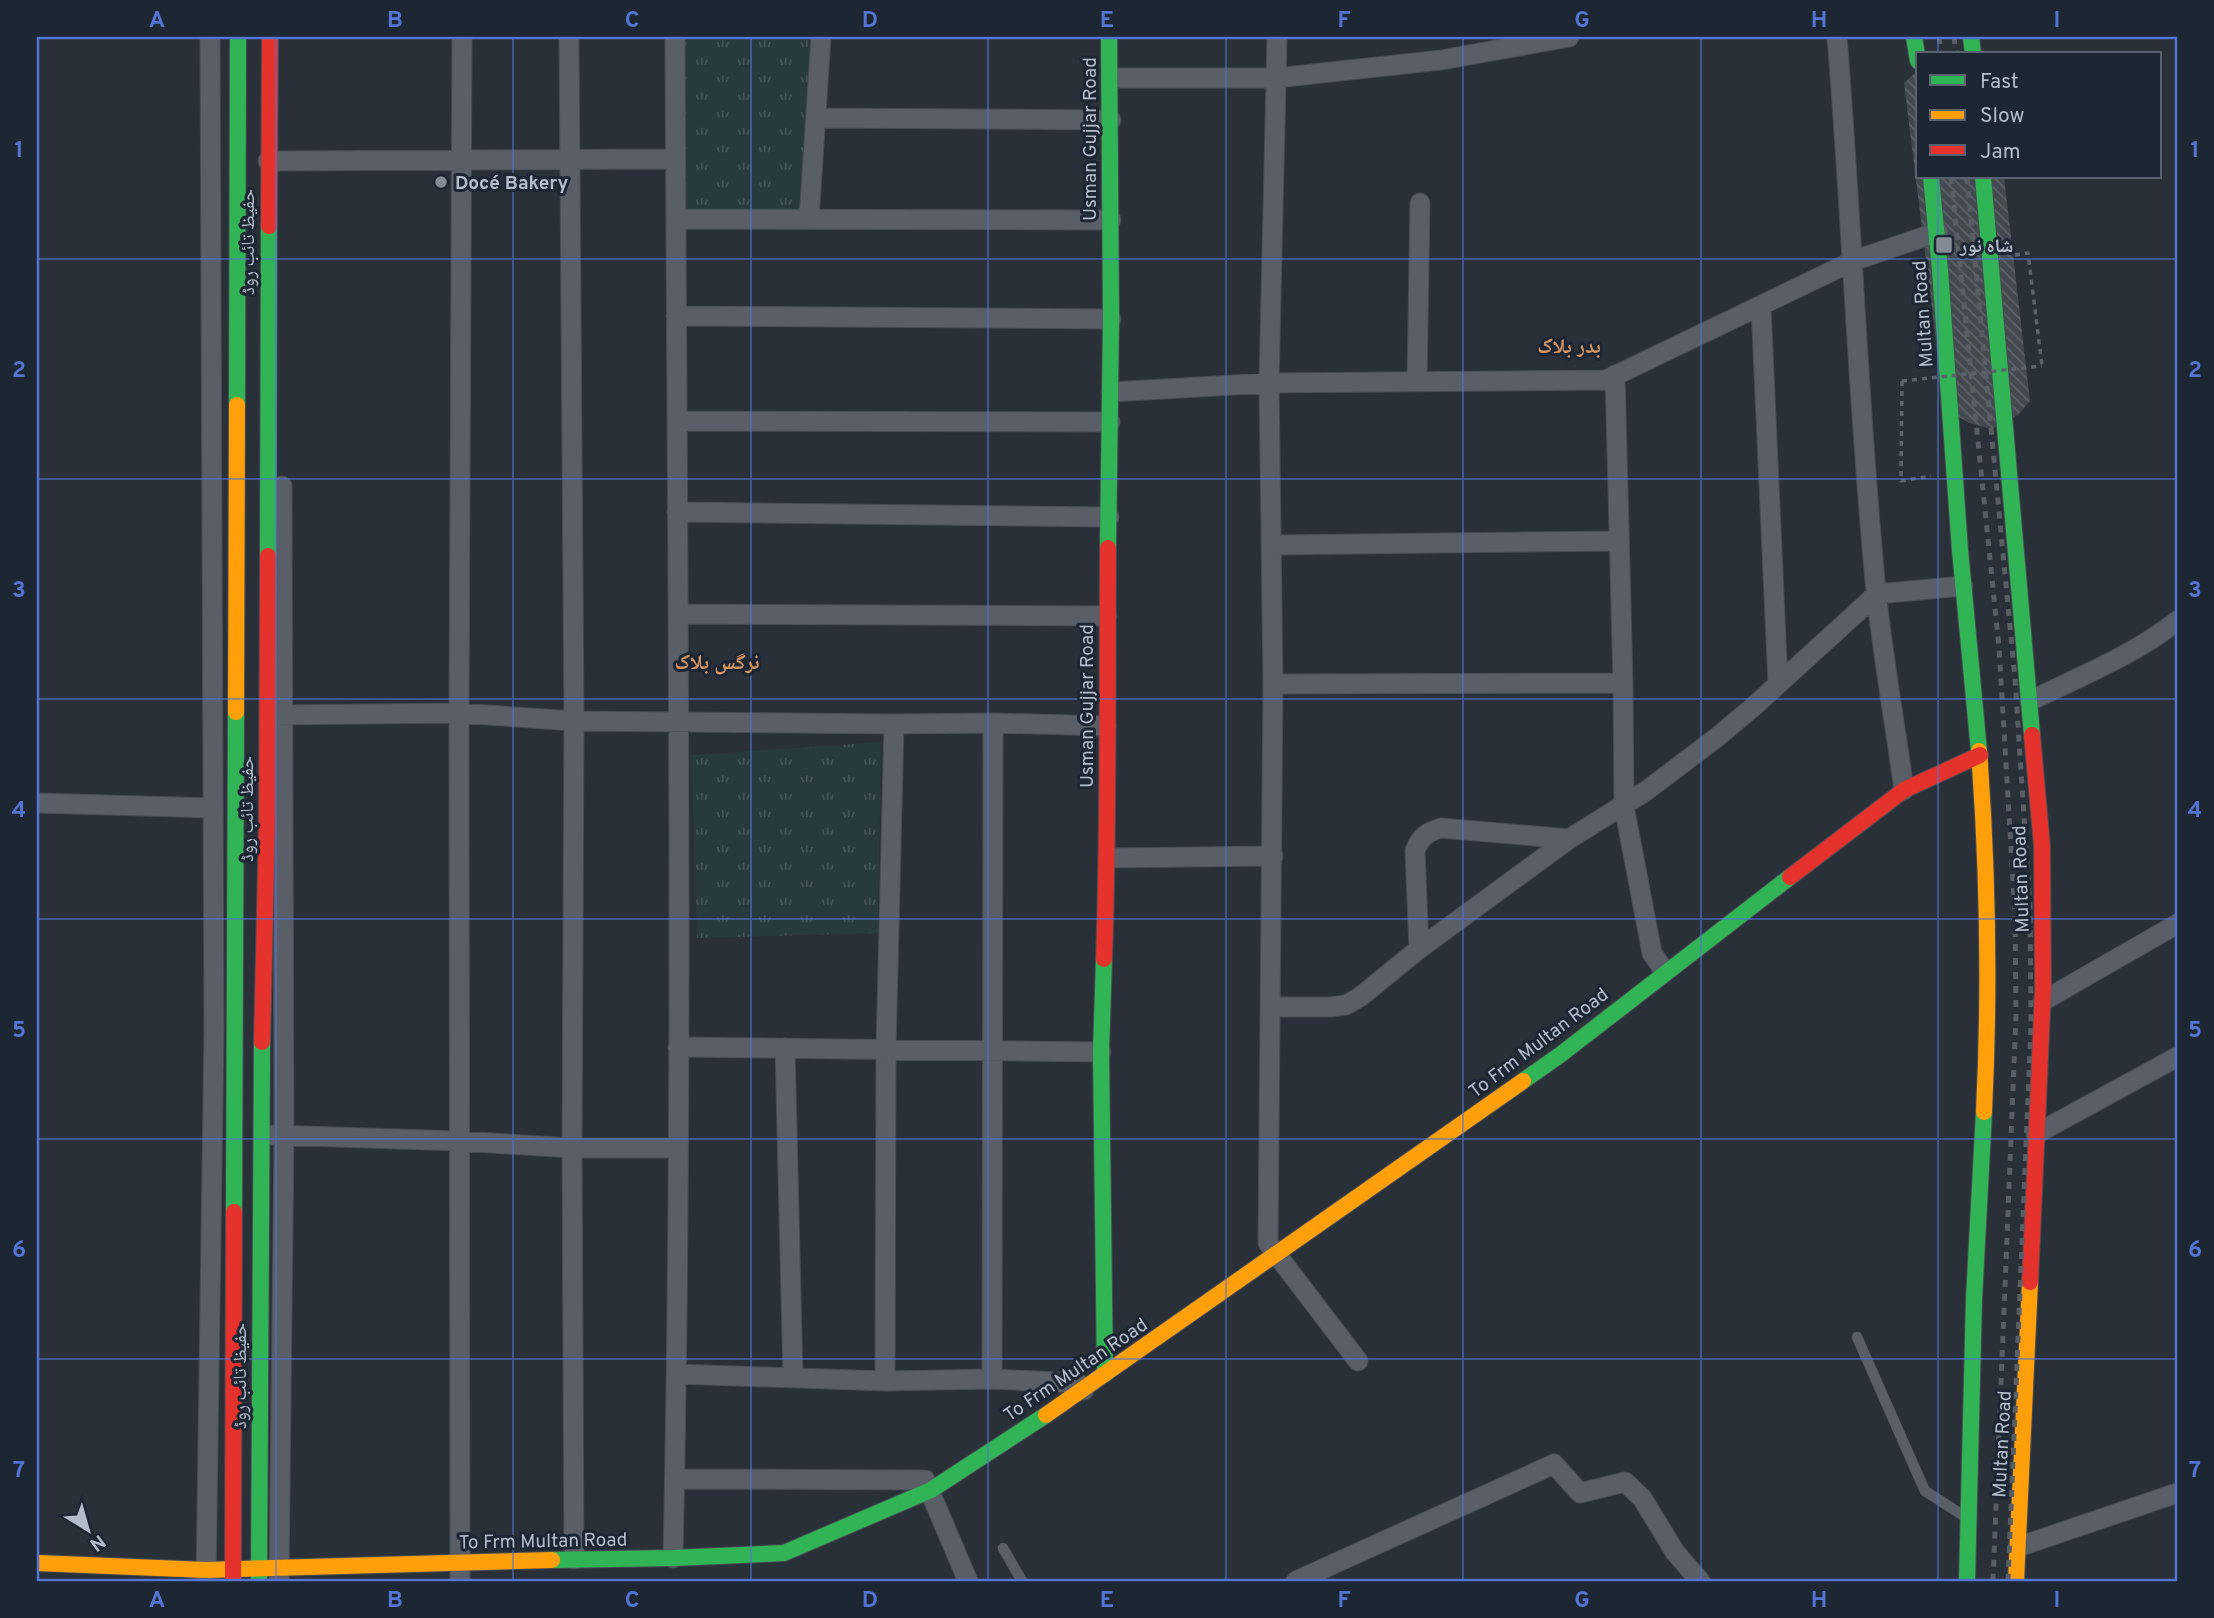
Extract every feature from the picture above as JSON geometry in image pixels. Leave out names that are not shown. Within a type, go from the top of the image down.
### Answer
[{"type":"street","points":[[206,1576],[214,1031],[210,37]]},
{"type":"street","name":"حفیظ تائب روڈ","points":[[233,1575],[238,37]]},
{"type":"street","name":"حفیظ تائب روڈ","points":[[259,1575],[260,1134],[275,715],[268,308],[275,161],[270,37]]},
{"type":"street","points":[[279,1575],[284,1135],[275,715],[275,161],[281,37]]},
{"type":"street","points":[[460,1572],[459,713],[462,37]]},
{"type":"street","points":[[569,37],[574,721],[574,1559]]},
{"type":"street","points":[[673,1558],[677,1374],[680,721],[675,37]]},
{"type":"street","points":[[809,219],[821,37]]},
{"type":"street","name":"Usman Gujjar Road","points":[[1105,1374],[1101,1052],[1108,858],[1106,726],[1111,392],[1109,37]]},
{"type":"street","points":[[1277,37],[1269,383],[1273,856],[1268,1243],[1358,1361]]},
{"type":"street","points":[[1111,78],[1276,78],[1441,60],[1569,37]]},
{"type":"street","points":[[1837,37],[1861,406],[1877,594],[1905,790]]},
{"type":"street","points":[[816,118],[1111,120]]},
{"type":"street","points":[[275,161],[676,159]]},
{"type":"street","name":"Multan Road","points":[[1931,178],[1938,232],[1953,473],[1980,755],[1989,943],[1986,1076],[1974,1298],[1971,1520],[1966,1581]]},
{"type":"street","name":"Multan Road","points":[[1983,178],[2042,846],[2043,1001],[2016,1581]]},
{"type":"street","points":[[1417,382],[1420,203]]},
{"type":"street","points":[[676,219],[1111,220]]},
{"type":"street","points":[[1111,392],[1269,383],[1606,380],[1853,261],[1938,232]]},
{"type":"street","points":[[1760,306],[1778,684]]},
{"type":"street","points":[[236,309],[268,308]]},
{"type":"street","points":[[676,316],[1111,319]]},
{"type":"street","points":[[1615,375],[1624,806],[1652,953],[1665,972]]},
{"type":"street","points":[[677,421],[1110,422]]},
{"type":"street","points":[[677,512],[1109,517]]},
{"type":"street","points":[[1271,545],[1619,541]]},
{"type":"street","points":[[1271,1007],[1346,1004],[1360,997],[1419,949],[1569,839],[1624,806],[1716,738],[1877,594],[1963,586]]},
{"type":"street","points":[[678,614],[1107,616]]},
{"type":"street","points":[[2030,701],[2093,671],[2162,633],[2177,621]]},
{"type":"street","points":[[1273,684],[1623,683]]},
{"type":"street","points":[[275,715],[459,713],[574,721],[1106,726]]},
{"type":"street","points":[[992,1379],[993,723]]},
{"type":"street","points":[[885,1381],[886,1049],[894,724]]},
{"type":"street","name":"To Frm Multan Road","points":[[37,1563],[206,1576],[460,1572],[574,1559],[784,1553],[931,1490],[1084,1390],[1560,1055],[1905,790],[1980,755]]},
{"type":"street","points":[[37,803],[213,808]]},
{"type":"street","points":[[1419,949],[1415,851],[1418,843],[1430,831],[1441,828],[1569,839]]},
{"type":"street","points":[[212,832],[234,831]]},
{"type":"street","points":[[1108,858],[1273,856]]},
{"type":"street","points":[[2043,1001],[2177,924]]},
{"type":"street","points":[[678,1047],[1101,1052]]},
{"type":"street","points":[[785,1048],[793,1378]]},
{"type":"street","points":[[2036,1134],[2177,1058]]},
{"type":"street","points":[[260,1134],[572,1148],[678,1148]]},
{"type":"street","points":[[677,1374],[885,1381],[992,1379],[1078,1383],[1084,1390]]},
{"type":"street","points":[[1296,1581],[1554,1464],[1580,1493],[1625,1482],[1642,1498],[1675,1552],[1700,1581]]},
{"type":"street","points":[[675,1479],[925,1480],[968,1581]]},
{"type":"street","points":[[2018,1547],[2177,1493]]},
{"type":"lane","points":[[1857,1337],[1925,1491],[1971,1520]]},
{"type":"lane","points":[[1003,1548],[1022,1581]]},
{"type":"path","points":[[1953,473],[1901,481],[1902,381],[2042,366],[2029,263]]},
{"type":"green space","points":[[684,37],[814,37],[801,211],[684,209]]},
{"type":"green space","points":[[881,742],[878,933],[697,938],[691,755]]},
{"type":"building","points":[[1916,72],[1916,178],[2004,178],[2030,401],[2018,415],[1992,429],[1969,423],[1944,405],[1904,83]]},
{"type":"railway","points":[[1939,37],[1941,52]]},
{"type":"railway","points":[[1954,37],[1956,52]]},
{"type":"railway","points":[[1951,178],[1999,647],[2015,915],[2016,1015],[1993,1581]]},
{"type":"railway","points":[[1967,178],[2015,679],[2030,908],[2031,1025],[2008,1581]]},
{"type":"traffic: fast","points":[[237,405],[238,37]]},
{"type":"traffic: fast","points":[[1108,548],[1111,319],[1109,37]]},
{"type":"traffic: fast","points":[[1914,37],[1916,52]]},
{"type":"traffic: fast","points":[[1971,37],[1973,52]]},
{"type":"traffic: fast","points":[[1931,178],[1960,550],[1979,751]]},
{"type":"traffic: fast","points":[[1983,178],[2032,735]]},
{"type":"traffic: fast","points":[[268,556],[269,226]]},
{"type":"traffic: fast","points":[[234,1212],[236,712]]},
{"type":"traffic: fast","points":[[1523,1081],[1790,877]]},
{"type":"traffic: fast","points":[[1104,959],[1101,1052],[1105,1374]]},
{"type":"traffic: fast","points":[[259,1581],[262,1042]]},
{"type":"traffic: fast","points":[[1967,1581],[1974,1299],[1984,1112]]},
{"type":"traffic: fast","points":[[552,1560],[784,1553],[931,1490],[1046,1415]]},
{"type":"traffic: slow","points":[[236,712],[237,405]]},
{"type":"traffic: slow","points":[[1979,751],[1987,931],[1984,1112]]},
{"type":"traffic: slow","points":[[1046,1415],[1523,1081]]},
{"type":"traffic: slow","points":[[2016,1581],[2030,1282]]},
{"type":"traffic: slow","points":[[37,1563],[206,1570],[552,1560]]},
{"type":"traffic: jam","points":[[269,226],[270,37]]},
{"type":"traffic: jam","points":[[1104,959],[1108,548]]},
{"type":"traffic: jam","points":[[262,1042],[267,821],[268,556]]},
{"type":"traffic: jam","points":[[2030,1282],[2043,989],[2042,846],[2032,735]]},
{"type":"traffic: jam","points":[[1790,877],[1904,790],[1980,755]]},
{"type":"traffic: jam","points":[[233,1581],[234,1212]]},
{"type":"place","name":"Docé Bakery","points":[[441,182]]},
{"type":"place","name":"شاہ نور","points":[[1944,245]]},
{"type":"district","name":"بدر بلاک","points":[[1569,346]]},
{"type":"district","name":"نرگس بلاک","points":[[717,662]]}]
